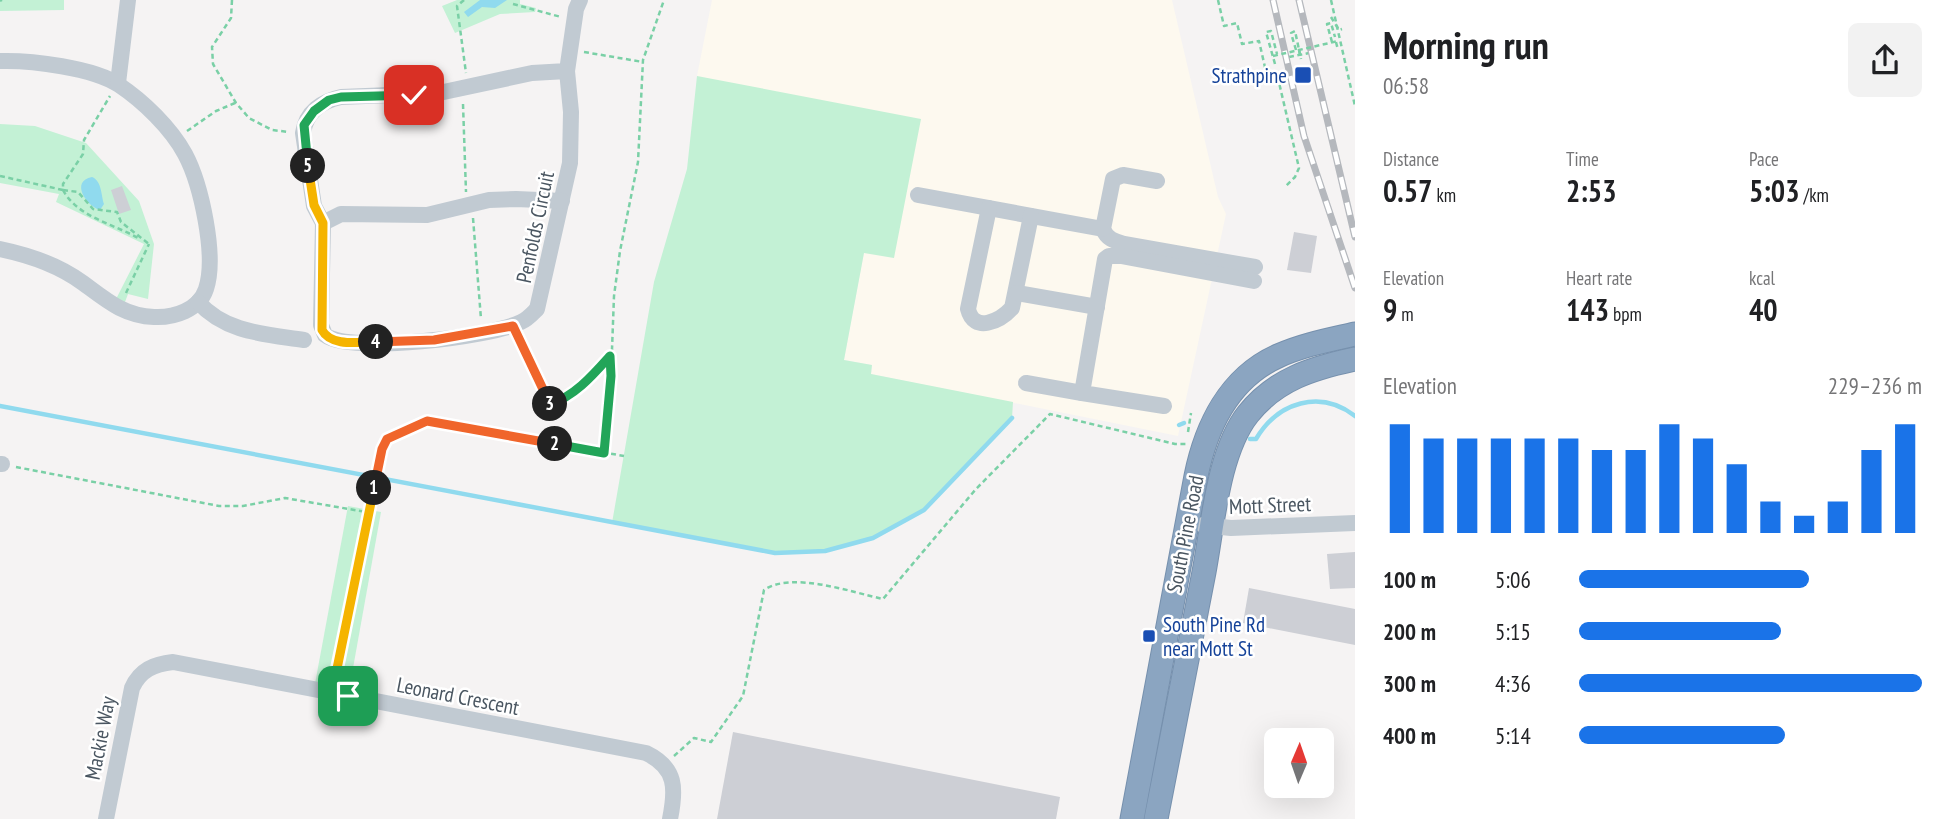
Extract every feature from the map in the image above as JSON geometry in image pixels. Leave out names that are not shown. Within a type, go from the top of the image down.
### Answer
[{"type":"highway","name":"South Pine Road","points":[[1132,819],[1187,522],[1202,448],[1211,425],[1237,386],[1274,358],[1355,334]]},
{"type":"highway","name":"South Pine Road","points":[[1156,819],[1212,526],[1233,438],[1250,412],[1271,390],[1315,368],[1355,359]]},
{"type":"street","points":[[118,83],[128,0]]},
{"type":"street","name":"Penfolds Circuit","points":[[513,326],[531,316],[541,301],[562,201],[572,141],[567,71],[580,0]]},
{"type":"street","points":[[0,61],[64,67],[118,83],[148,110],[177,141],[192,171],[208,241],[209,274],[206,290],[198,302],[186,312],[156,317],[139,316],[118,309],[82,282],[50,265],[0,249]]},
{"type":"street","points":[[513,326],[434,340],[396,343],[330,339],[325,335],[321,324],[323,223],[314,205],[304,125],[314,111],[329,100],[341,97],[439,93],[468,89],[532,73],[567,71]]},
{"type":"street","points":[[1082,393],[1108,242],[1113,179],[1123,174],[1157,181]]},
{"type":"street","points":[[918,195],[1031,216],[1108,242],[1121,256],[1254,274]]},
{"type":"street","points":[[323,223],[341,215],[427,215],[489,200],[562,201]]},
{"type":"street","points":[[989,208],[968,309],[976,322],[992,323],[1012,308],[1031,216]]},
{"type":"street","points":[[1017,293],[1097,307]]},
{"type":"street","points":[[198,302],[217,319],[235,328],[304,340]]},
{"type":"street","points":[[1026,383],[1164,406]]},
{"type":"street","name":"Mott Street","points":[[1187,522],[1231,528],[1355,523]]},
{"type":"street","name":"Leonard Crescent","points":[[145,670],[161,664],[185,664],[641,752],[656,758],[664,765]]},
{"type":"street","name":"Mackie Way","points":[[106,819],[130,694],[135,680],[145,670]]},
{"type":"street","points":[[664,765],[674,784],[670,819]]},
{"type":"path","points":[[232,0],[231,18],[214,42],[211,59],[219,77],[249,118],[265,127],[303,133]]},
{"type":"path","points":[[464,0],[457,6],[468,89]]},
{"type":"path","points":[[604,453],[614,296],[638,162],[643,62],[664,0]]},
{"type":"path","points":[[1218,0],[1224,26],[1237,23],[1242,44],[1259,41],[1267,76],[1277,74],[1299,169],[1286,186]]},
{"type":"path","points":[[1331,0],[1341,29],[1355,106]]},
{"type":"path","points":[[513,4],[575,20]]},
{"type":"path","points":[[1331,17],[1341,29]]},
{"type":"path","points":[[1335,37],[1332,23],[1327,24],[1338,50]]},
{"type":"path","points":[[1271,31],[1275,64],[1270,48],[1266,32],[1271,31]]},
{"type":"path","points":[[1296,31],[1302,57],[1291,33],[1296,31]]},
{"type":"path","points":[[1275,55],[1335,42]]},
{"type":"path","points":[[1261,50],[1270,48]]},
{"type":"path","points":[[570,52],[594,52],[643,62]]},
{"type":"path","points":[[1289,57],[1302,57],[1309,53]]},
{"type":"path","points":[[118,83],[84,140],[83,154],[63,184],[62,190],[69,201],[80,210],[149,244]]},
{"type":"path","points":[[177,141],[216,111],[236,103]]},
{"type":"path","points":[[0,176],[78,192],[93,209],[117,212],[121,222],[149,244]]},
{"type":"path","points":[[118,309],[149,244]]},
{"type":"path","points":[[513,326],[550,405],[581,387],[610,356]]},
{"type":"path","points":[[664,765],[694,738],[711,742],[743,696],[764,590],[775,583],[798,582],[883,599],[976,489],[1050,414],[1175,443],[1186,442],[1191,413]]},
{"type":"path","points":[[332,693],[369,509],[382,449],[387,439],[427,421],[624,456]]},
{"type":"path","points":[[1,464],[219,506],[243,506],[285,498],[369,509]]},
{"type":"shaded area","points":[[712,0],[1172,0],[1218,197],[1226,214],[1178,436],[871,374],[872,365],[844,360],[864,252],[894,258],[697,76]]},
{"type":"green space","points":[[0,0],[64,0],[64,10],[0,11]]},
{"type":"green space","points":[[457,0],[520,0],[520,4],[536,8],[535,12],[500,14],[455,33],[442,6]]},
{"type":"green space","points":[[697,76],[921,119],[894,258],[864,253],[844,360],[872,365],[871,374],[1013,402],[1012,418],[924,510],[873,538],[825,551],[775,553],[612,523],[654,282],[687,169]]},
{"type":"green space","points":[[0,124],[35,126],[86,143],[139,201],[154,244],[148,299],[128,294],[122,310],[113,305],[144,244],[56,202],[59,194],[0,183]]},
{"type":"green space","points":[[348,506],[381,512],[348,696],[314,689]]},
{"type":"water","points":[[480,0],[507,0],[495,8],[482,7],[468,17],[464,12]]},
{"type":"water","points":[[92,177],[101,189],[104,204],[100,210],[90,204],[82,193],[82,183]]},
{"type":"building","points":[[122,186],[131,210],[119,214],[111,190]]},
{"type":"building","points":[[1294,232],[1317,236],[1311,273],[1287,270]]},
{"type":"building","points":[[1355,552],[1355,588],[1330,589],[1327,554]]},
{"type":"building","points":[[1249,588],[1355,609],[1355,645],[1243,623]]},
{"type":"building","points":[[733,732],[1060,797],[1056,819],[717,819]]},
{"type":"waterway","points":[[1250,439],[1256,439],[1276,416],[1301,404],[1328,403],[1355,416]]},
{"type":"waterway","points":[[0,406],[775,553],[825,551],[873,538],[924,510],[1012,418]]},
{"type":"waterway","points":[[1179,425],[1184,423]]},
{"type":"railway","points":[[1273,0],[1304,136],[1355,288]]},
{"type":"railway","points":[[1299,0],[1355,237]]},
{"type":"place","name":"Strathpine","points":[[1303,75]]},
{"type":"place","name":"South Pine Rd near Mott St","points":[[1149,636]]},
{"type":"route","points":[[348,696],[332,693],[368,511],[382,449],[387,439],[427,421],[604,453],[607,437],[610,356],[581,387],[550,405],[513,326],[473,335],[396,343],[336,341],[330,339],[322,330],[323,223],[312,197],[304,125],[314,111],[329,100],[341,97],[414,95]]}]
